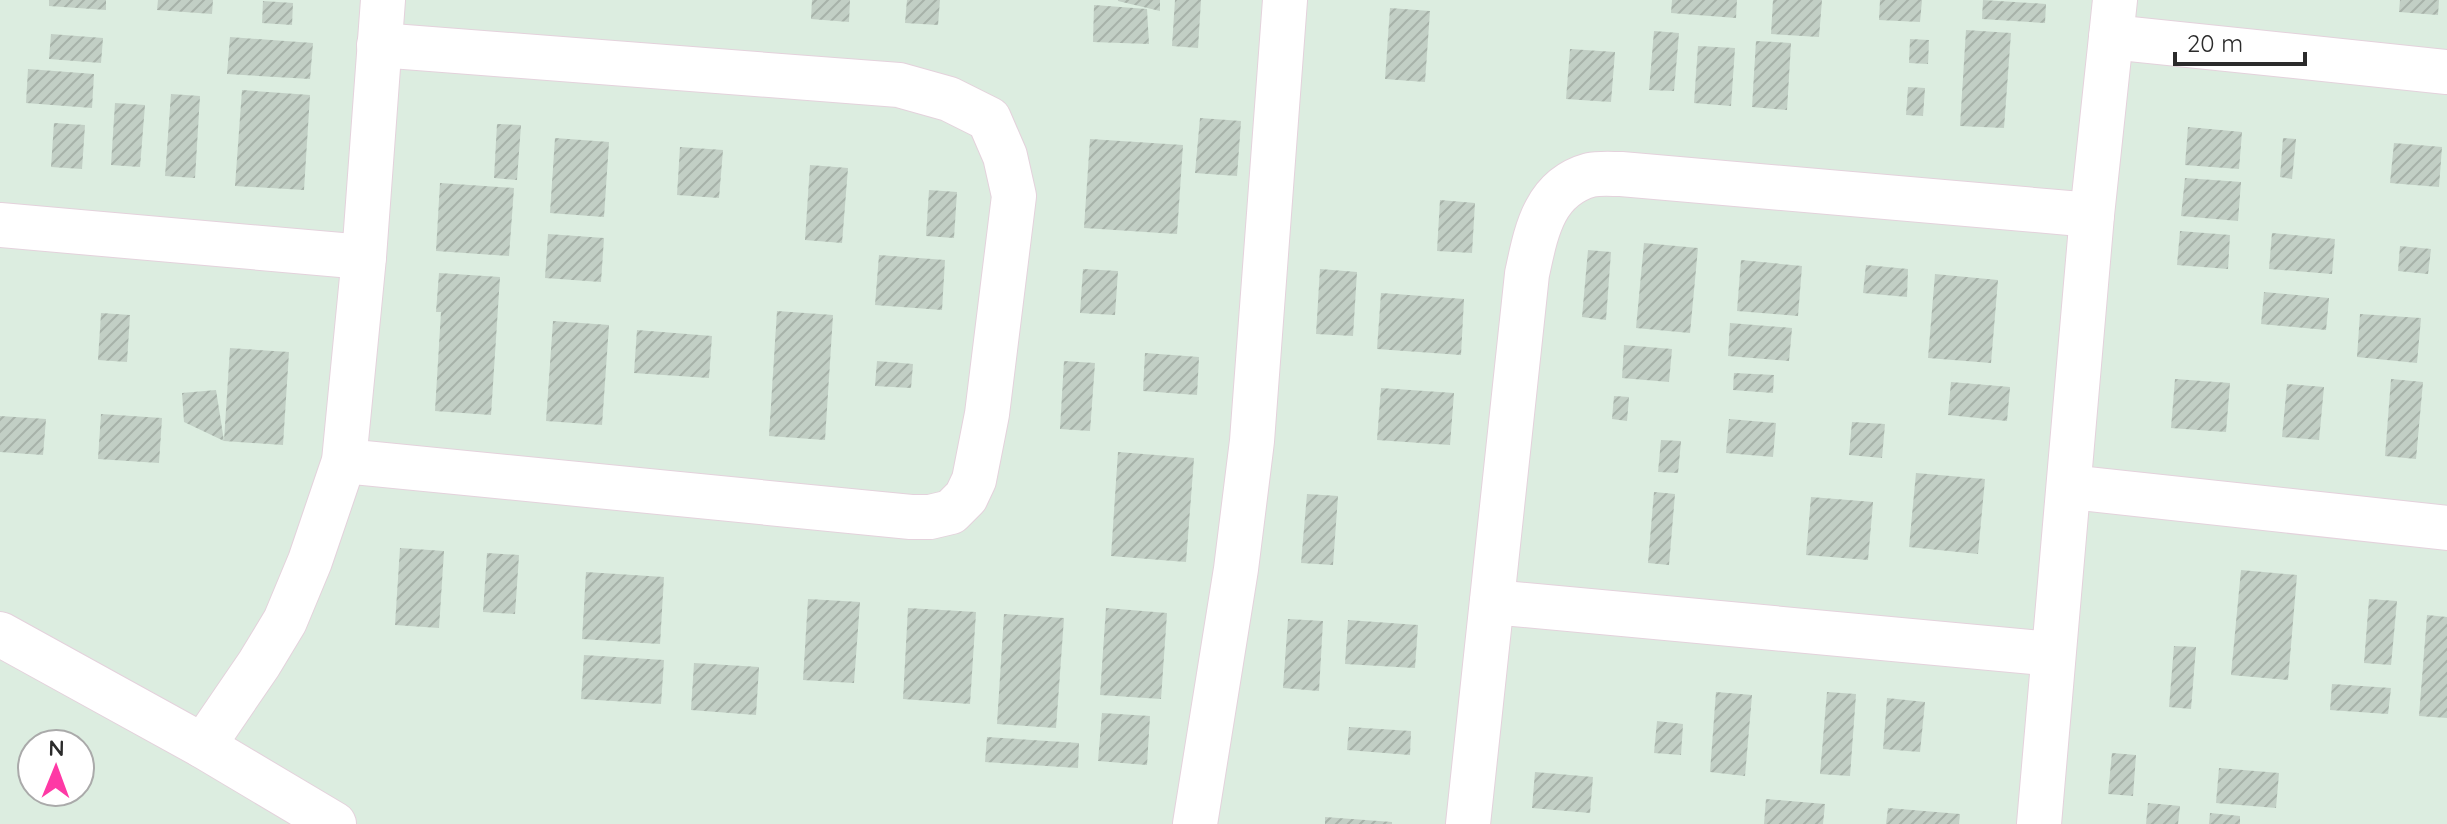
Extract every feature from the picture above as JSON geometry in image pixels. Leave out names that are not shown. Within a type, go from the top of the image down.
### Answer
[{"type":"street","points":[[203,746],[285,621],[310,561],[344,461],[364,257],[383,0]]},
{"type":"street","points":[[1195,824],[1252,441],[1285,0]]},
{"type":"street","points":[[2039,824],[2092,215],[2113,19],[2447,72]]},
{"type":"street","points":[[344,461],[911,517],[951,512],[966,497],[974,480],[982,441],[1014,196],[1005,156],[989,119],[949,99],[899,85],[379,45]]},
{"type":"street","points":[[1468,824],[1527,274],[1547,204],[1564,188],[1591,175],[1621,174],[2092,215]]},
{"type":"street","points":[[0,225],[364,257]]},
{"type":"street","points":[[2070,487],[2447,528]]},
{"type":"street","points":[[1492,602],[2053,654]]},
{"type":"street","points":[[0,634],[203,746],[334,824]]},
{"type":"building","points":[[49,0],[106,0],[106,10],[49,6]]},
{"type":"building","points":[[158,0],[213,0],[212,14],[157,10]]},
{"type":"building","points":[[812,0],[850,0],[849,22],[811,19]]},
{"type":"building","points":[[907,0],[940,0],[938,25],[905,23]]},
{"type":"building","points":[[1160,0],[1160,11],[1118,1]]},
{"type":"building","points":[[1175,0],[1201,0],[1198,48],[1172,46]]},
{"type":"building","points":[[1672,0],[1737,0],[1736,18],[1671,13]]},
{"type":"building","points":[[1773,0],[1822,0],[1819,37],[1771,34]]},
{"type":"building","points":[[1880,0],[1922,0],[1920,22],[1879,20]]},
{"type":"building","points":[[1983,0],[2046,4],[2045,23],[1982,19]]},
{"type":"building","points":[[2400,0],[2439,0],[2438,15],[2399,12]]},
{"type":"building","points":[[263,1],[293,3],[292,25],[262,23]]},
{"type":"building","points":[[1094,5],[1147,9],[1149,44],[1093,42]]},
{"type":"building","points":[[1390,8],[1430,11],[1425,82],[1385,79]]},
{"type":"building","points":[[1966,30],[2011,33],[2004,128],[1960,126]]},
{"type":"building","points":[[1654,31],[1679,33],[1674,91],[1649,90]]},
{"type":"building","points":[[51,34],[103,38],[101,63],[49,59]]},
{"type":"building","points":[[230,37],[313,43],[310,79],[227,74]]},
{"type":"building","points":[[1910,39],[1929,40],[1928,64],[1909,63]]},
{"type":"building","points":[[1756,41],[1791,43],[1787,110],[1752,107]]},
{"type":"building","points":[[1698,46],[1735,48],[1731,106],[1694,103]]},
{"type":"building","points":[[1570,49],[1615,52],[1611,102],[1566,99]]},
{"type":"building","points":[[28,69],[94,74],[92,108],[26,103]]},
{"type":"building","points":[[1908,87],[1925,88],[1923,116],[1906,115]]},
{"type":"building","points":[[242,90],[310,95],[304,190],[235,186]]},
{"type":"building","points":[[171,94],[200,96],[195,178],[165,176]]},
{"type":"building","points":[[115,103],[145,105],[140,167],[111,165]]},
{"type":"building","points":[[1200,118],[1241,121],[1237,176],[1195,173]]},
{"type":"building","points":[[54,123],[85,125],[82,169],[51,167]]},
{"type":"building","points":[[497,124],[521,125],[517,180],[494,178]]},
{"type":"building","points":[[2188,127],[2242,132],[2239,169],[2185,165]]},
{"type":"building","points":[[555,138],[609,142],[604,217],[550,213]]},
{"type":"building","points":[[2283,138],[2296,139],[2292,179],[2280,177]]},
{"type":"building","points":[[1090,139],[1183,145],[1177,234],[1084,228]]},
{"type":"building","points":[[2394,143],[2442,147],[2439,187],[2390,183]]},
{"type":"building","points":[[680,147],[723,150],[719,198],[677,195]]},
{"type":"building","points":[[810,165],[848,168],[842,243],[805,240]]},
{"type":"building","points":[[2185,178],[2241,182],[2238,221],[2181,216]]},
{"type":"building","points":[[440,183],[514,188],[509,256],[436,251]]},
{"type":"building","points":[[929,190],[957,192],[954,238],[926,236]]},
{"type":"building","points":[[1440,200],[1475,203],[1472,253],[1437,251]]},
{"type":"building","points":[[2180,231],[2230,235],[2228,269],[2177,265]]},
{"type":"building","points":[[2272,233],[2335,239],[2332,274],[2269,269]]},
{"type":"building","points":[[548,234],[604,238],[601,282],[545,278]]},
{"type":"building","points":[[1644,243],[1698,248],[1690,333],[1636,328]]},
{"type":"building","points":[[2400,246],[2431,249],[2428,274],[2398,271]]},
{"type":"building","points":[[1588,250],[1611,252],[1606,320],[1582,317]]},
{"type":"building","points":[[879,255],[945,260],[942,310],[875,305]]},
{"type":"building","points":[[1741,260],[1802,266],[1798,316],[1737,311]]},
{"type":"building","points":[[1866,265],[1908,269],[1907,297],[1863,293]]},
{"type":"building","points":[[1083,269],[1118,271],[1115,315],[1080,313]]},
{"type":"building","points":[[1320,269],[1357,272],[1353,336],[1316,334]]},
{"type":"building","points":[[439,273],[500,277],[491,415],[435,411],[441,312],[436,312]]},
{"type":"building","points":[[1935,274],[1998,280],[1991,363],[1928,358]]},
{"type":"building","points":[[2264,292],[2329,298],[2326,330],[2261,324]]},
{"type":"building","points":[[1381,293],[1464,299],[1461,355],[1377,349]]},
{"type":"building","points":[[777,311],[833,315],[825,440],[769,436]]},
{"type":"building","points":[[101,313],[130,315],[127,362],[98,360]]},
{"type":"building","points":[[2360,314],[2421,318],[2417,363],[2357,357]]},
{"type":"building","points":[[553,321],[609,325],[602,425],[546,421]]},
{"type":"building","points":[[1730,323],[1792,328],[1789,361],[1728,356]]},
{"type":"building","points":[[637,330],[712,336],[709,378],[634,373]]},
{"type":"building","points":[[1624,345],[1672,349],[1669,382],[1622,378]]},
{"type":"building","points":[[230,348],[289,352],[283,445],[224,441]]},
{"type":"building","points":[[1145,353],[1199,357],[1197,395],[1143,391]]},
{"type":"building","points":[[877,361],[913,364],[911,388],[875,386]]},
{"type":"building","points":[[1064,361],[1095,363],[1090,431],[1060,429]]},
{"type":"building","points":[[1734,373],[1774,375],[1773,393],[1733,390]]},
{"type":"building","points":[[2175,379],[2230,383],[2226,432],[2171,428]]},
{"type":"building","points":[[2391,379],[2423,382],[2416,459],[2385,456]]},
{"type":"building","points":[[1951,382],[2010,387],[2007,421],[1948,415]]},
{"type":"building","points":[[2287,384],[2324,387],[2319,440],[2282,437]]},
{"type":"building","points":[[1381,388],[1454,393],[1450,445],[1377,440]]},
{"type":"building","points":[[216,390],[224,441],[184,422],[182,393]]},
{"type":"building","points":[[1614,396],[1629,397],[1627,421],[1612,419]]},
{"type":"building","points":[[101,414],[162,418],[159,463],[98,459]]},
{"type":"building","points":[[0,416],[46,419],[43,455],[0,452]]},
{"type":"building","points":[[1729,419],[1776,423],[1773,457],[1726,453]]},
{"type":"building","points":[[1852,422],[1885,424],[1882,458],[1849,455]]},
{"type":"building","points":[[1661,440],[1681,441],[1678,473],[1658,472]]},
{"type":"building","points":[[1118,452],[1194,458],[1186,562],[1111,556]]},
{"type":"building","points":[[1916,473],[1985,479],[1978,554],[1909,547]]},
{"type":"building","points":[[1654,492],[1675,494],[1669,565],[1648,563]]},
{"type":"building","points":[[1307,494],[1338,496],[1333,565],[1301,563]]},
{"type":"building","points":[[1811,497],[1873,502],[1868,560],[1806,555]]},
{"type":"building","points":[[400,548],[444,551],[439,628],[395,625]]},
{"type":"building","points":[[487,553],[519,555],[515,614],[483,612]]},
{"type":"building","points":[[2241,570],[2297,575],[2288,680],[2231,675]]},
{"type":"building","points":[[586,572],[664,577],[660,644],[582,639]]},
{"type":"building","points":[[808,599],[860,602],[854,683],[803,680]]},
{"type":"building","points":[[2369,599],[2397,601],[2391,665],[2364,663]]},
{"type":"building","points":[[908,608],[976,612],[970,704],[903,699]]},
{"type":"building","points":[[1106,608],[1167,613],[1161,699],[1100,695]]},
{"type":"building","points":[[1004,614],[1064,618],[1056,728],[997,724]]},
{"type":"building","points":[[2427,615],[2447,617],[2447,718],[2419,716]]},
{"type":"building","points":[[1288,619],[1323,621],[1319,691],[1283,688]]},
{"type":"building","points":[[1348,620],[1418,625],[1415,668],[1345,664]]},
{"type":"building","points":[[2174,646],[2196,647],[2191,709],[2169,707]]},
{"type":"building","points":[[584,655],[664,660],[661,704],[581,699]]},
{"type":"building","points":[[694,663],[759,667],[756,715],[691,710]]},
{"type":"building","points":[[2332,684],[2391,688],[2388,714],[2330,710]]},
{"type":"building","points":[[1716,692],[1752,695],[1745,776],[1710,772]]},
{"type":"building","points":[[1827,692],[1856,694],[1850,776],[1820,774]]},
{"type":"building","points":[[1887,698],[1925,702],[1920,752],[1883,749]]},
{"type":"building","points":[[1102,713],[1150,716],[1147,765],[1098,761]]},
{"type":"building","points":[[1657,721],[1683,724],[1681,755],[1654,753]]},
{"type":"building","points":[[1349,727],[1411,731],[1410,755],[1347,750]]},
{"type":"building","points":[[987,737],[1079,743],[1078,768],[985,762]]},
{"type":"building","points":[[2112,753],[2136,755],[2133,796],[2108,794]]},
{"type":"building","points":[[2219,768],[2279,773],[2276,808],[2216,803]]},
{"type":"building","points":[[1535,772],[1593,777],[1590,813],[1532,808]]},
{"type":"building","points":[[1766,799],[1825,804],[1823,824],[1764,824]]},
{"type":"building","points":[[2148,803],[2180,806],[2178,824],[2146,824]]},
{"type":"building","points":[[1888,808],[1960,814],[1959,824],[1886,824]]},
{"type":"building","points":[[2210,813],[2240,816],[2240,824],[2209,824]]},
{"type":"building","points":[[1325,817],[1392,822],[1392,824],[1325,824]]}]
